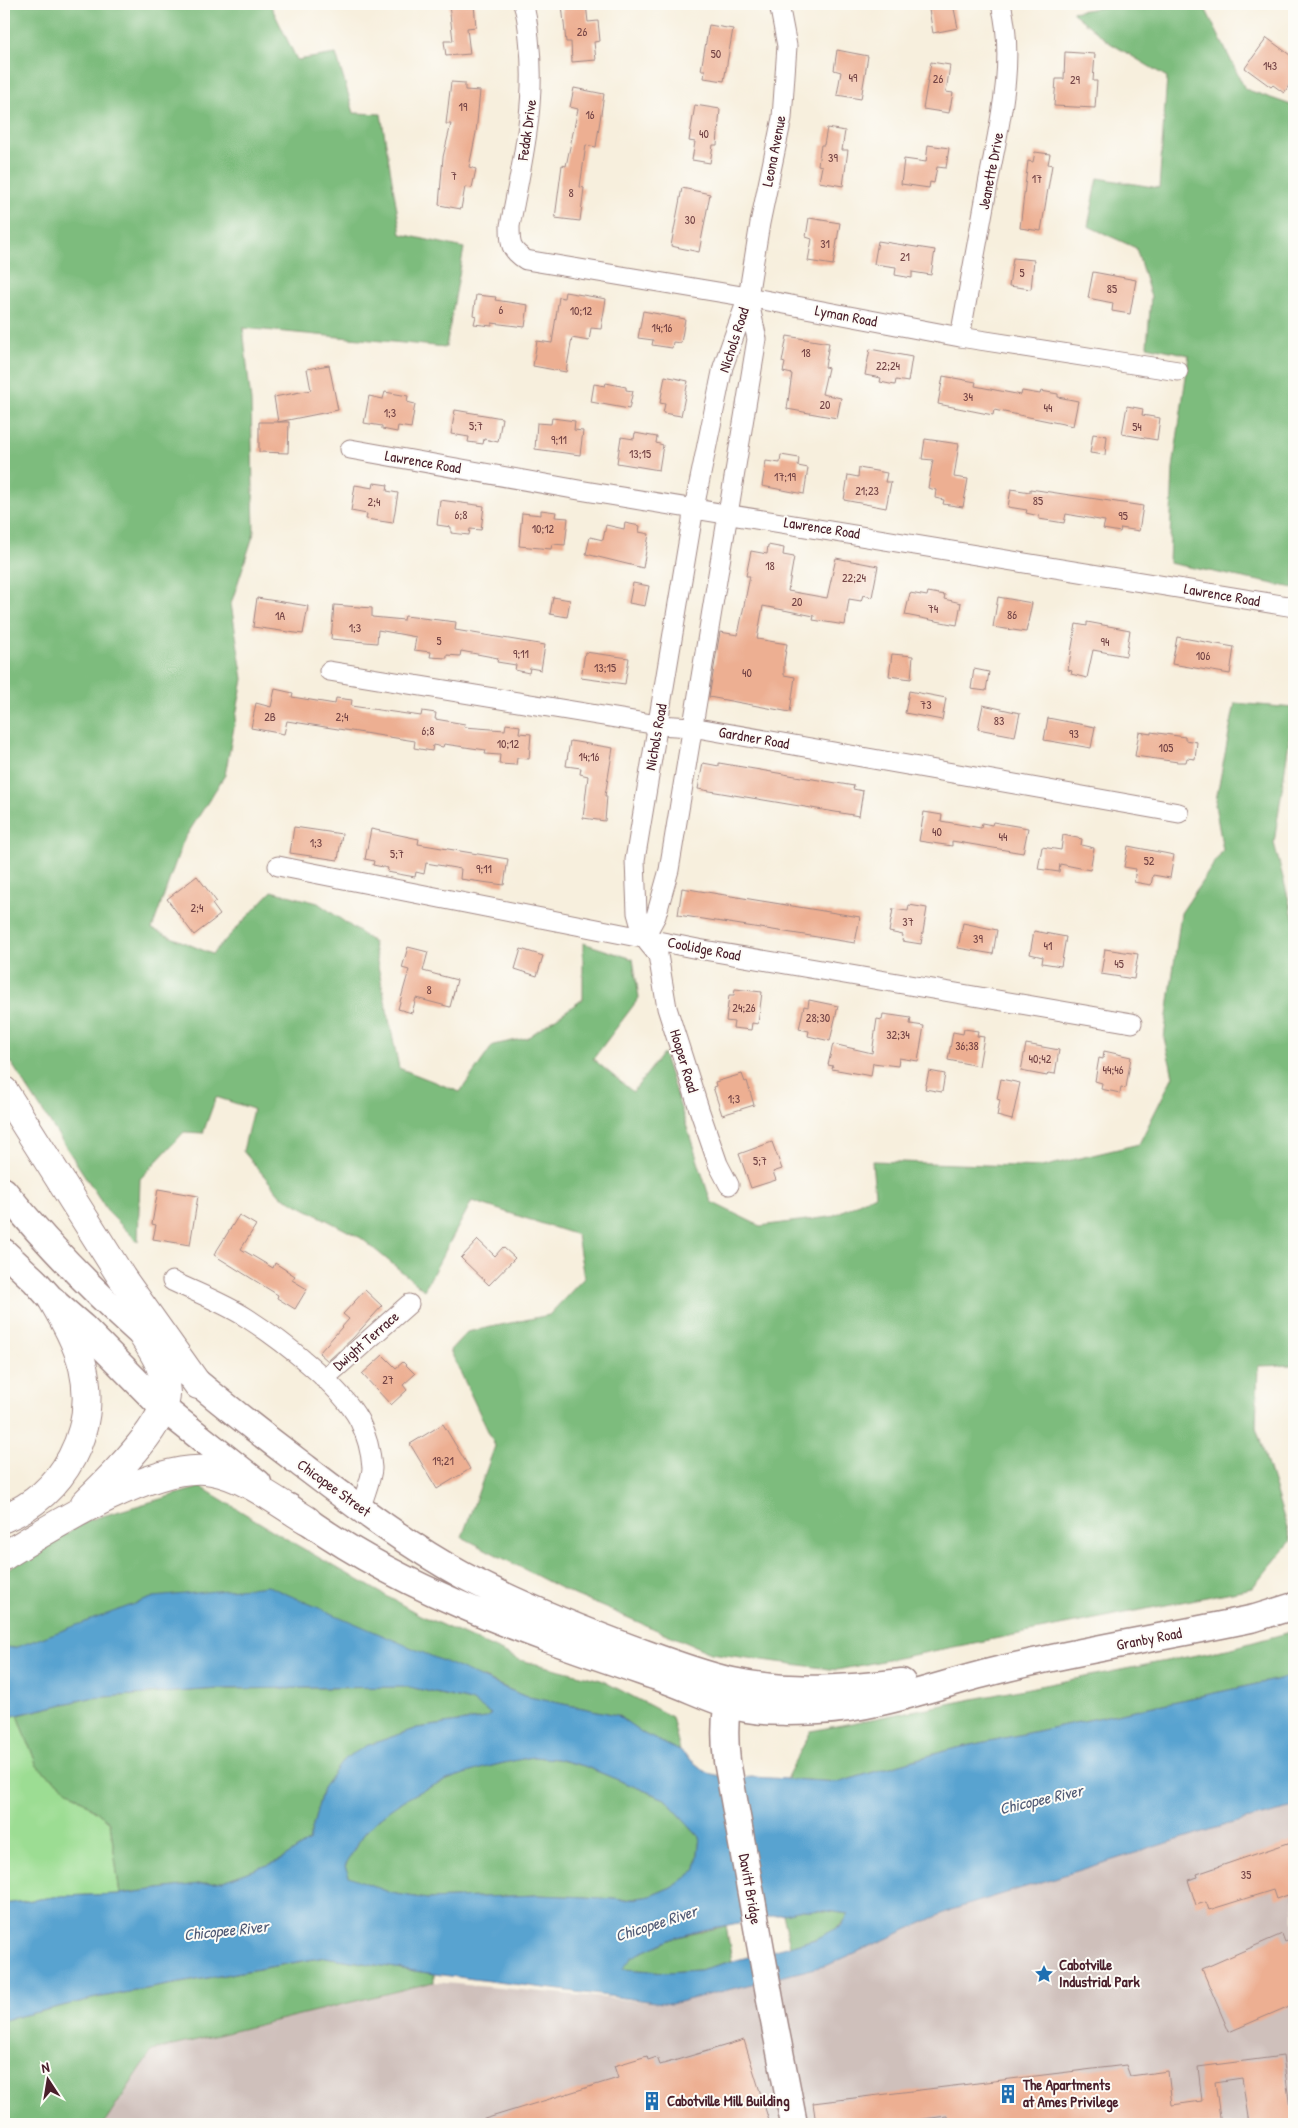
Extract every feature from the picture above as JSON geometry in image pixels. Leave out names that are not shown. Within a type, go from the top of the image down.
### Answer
[{"type":"highway","points":[[4,1091],[122,1278],[198,1384]]},
{"type":"highway","points":[[4,1518],[26,1508],[51,1488],[71,1461],[84,1428],[87,1396],[82,1366],[75,1343],[52,1301]]},
{"type":"highway","points":[[70,1518],[125,1462],[149,1431],[163,1408],[166,1394],[160,1363],[143,1336]]},
{"type":"highway","points":[[4,1556],[70,1518],[149,1480],[169,1474],[212,1470],[236,1478],[307,1520]]},
{"type":"main road","name":"Chicopee Street","points":[[4,1191],[56,1251],[143,1336],[198,1384],[361,1508],[411,1543],[464,1575],[524,1605],[694,1671],[730,1693]]},
{"type":"main road","points":[[4,1252],[52,1301],[83,1327],[163,1408],[307,1520],[382,1566],[426,1588],[572,1648],[611,1663],[663,1679],[705,1698],[730,1693]]},
{"type":"main road","name":"Granby Road","points":[[730,1693],[767,1711],[842,1709],[908,1695],[1002,1669],[1245,1620],[1294,1606]]},
{"type":"main road","name":"Davitt Bridge","points":[[730,1693],[725,1741],[727,1761],[772,2016],[794,2124]]},
{"type":"street","name":"Fedak Drive","points":[[516,254],[510,243],[510,226],[532,100],[531,57],[526,13],[523,4]]},
{"type":"street","name":"Leona Avenue","points":[[748,297],[760,223],[782,118],[787,46],[779,4]]},
{"type":"street","name":"Jeanette Drive","points":[[960,337],[999,126],[1006,68],[1005,21],[1001,4]]},
{"type":"street","name":"Lyman Road","points":[[516,254],[526,260],[748,297],[960,337],[1178,371]]},
{"type":"street","name":"Nichols Road","points":[[644,938],[637,913],[635,860],[694,508],[724,367],[748,297]]},
{"type":"street","name":"Nichols Road","points":[[644,938],[656,916],[669,870],[757,339],[748,297]]},
{"type":"street","name":"Lawrence Road","points":[[350,449],[1294,608]]},
{"type":"street","name":"Gardner Road","points":[[329,671],[658,725],[692,727],[1179,813]]},
{"type":"street","name":"Coolidge Road","points":[[278,866],[698,949],[1132,1023]]},
{"type":"street","name":"Hooper Road","points":[[644,938],[658,956],[668,1008],[700,1112],[718,1164],[728,1186]]},
{"type":"street","points":[[172,1281],[246,1317],[324,1379],[358,1420],[369,1448],[372,1470],[361,1508]]},
{"type":"street","name":"Dwight Terrace","points":[[324,1379],[409,1304]]},
{"type":"shaded area","name":"Cabotville Industrial Park","points":[[1294,1808],[1294,2124],[104,2124],[152,2051],[434,1982],[671,2004],[828,1965],[951,1910],[1226,1825]]},
{"type":"green space","points":[[4,4],[270,4],[297,60],[336,54],[354,113],[381,114],[401,234],[464,248],[446,347],[243,328],[251,402],[254,533],[231,604],[243,679],[225,775],[183,841],[152,929],[212,954],[272,891],[318,903],[373,942],[399,1068],[460,1092],[493,1045],[527,1038],[583,999],[583,943],[633,959],[639,998],[593,1059],[633,1092],[663,1053],[711,1202],[760,1226],[830,1217],[875,1195],[872,1161],[1042,1167],[1139,1144],[1173,1076],[1164,1038],[1181,913],[1223,850],[1215,805],[1235,703],[1294,708],[1274,843],[1294,920],[1294,1365],[1258,1366],[1256,1427],[1291,1541],[1252,1588],[837,1670],[711,1653],[570,1593],[462,1537],[495,1446],[450,1350],[467,1332],[549,1315],[584,1278],[577,1235],[472,1201],[424,1290],[361,1238],[281,1196],[243,1151],[253,1109],[216,1097],[203,1133],[184,1132],[140,1179],[138,1242],[109,1213],[6,1055],[4,1049]]},
{"type":"green space","points":[[1125,4],[1203,4],[1245,89],[1294,106],[1294,588],[1169,563],[1173,468],[1189,355],[1147,346],[1151,297],[1136,248],[1088,226],[1098,178],[1159,188],[1167,77],[1110,43],[1072,12]]},
{"type":"green space","points":[[201,1487],[295,1544],[420,1615],[520,1660],[601,1680],[672,1717],[680,1751],[644,1734],[617,1715],[524,1696],[482,1677],[4,1647],[4,1571],[89,1520]]},
{"type":"green space","points":[[1294,1631],[1294,1676],[948,1750],[840,1782],[786,1779],[811,1731],[1232,1648]]},
{"type":"green space","points":[[409,1687],[471,1701],[491,1713],[486,1718],[417,1728],[366,1746],[323,1788],[309,1841],[279,1861],[223,1881],[120,1894],[110,1822],[37,1766],[18,1715],[90,1698],[218,1689]]},
{"type":"green space","points":[[18,1715],[37,1766],[110,1822],[120,1894],[61,1896],[4,1904],[4,1718]]},
{"type":"green space","points":[[533,1757],[557,1759],[584,1766],[665,1799],[700,1837],[696,1870],[676,1885],[650,1896],[625,1900],[538,1895],[427,1899],[391,1893],[348,1876],[345,1866],[362,1837],[380,1817],[399,1804],[419,1792],[442,1782],[489,1767]]},
{"type":"green space","points":[[803,1910],[850,1914],[831,1932],[816,1939],[790,1946],[783,1914]]},
{"type":"green space","points":[[726,1926],[732,1961],[699,1970],[667,1972],[623,1969],[631,1957],[674,1938]]},
{"type":"green space","points":[[326,1957],[434,1974],[434,1982],[152,2051],[104,2124],[4,2124],[4,2020],[96,1998]]},
{"type":"water","name":"Chicopee River","points":[[268,1586],[524,1696],[617,1715],[644,1734],[680,1751],[707,1773],[731,1778],[753,1777],[840,1782],[948,1750],[1294,1676],[1294,1808],[1226,1825],[951,1910],[828,1965],[671,2004],[434,1974],[325,1957],[96,1998],[4,2020],[4,1904],[61,1896],[120,1894],[223,1881],[279,1861],[309,1841],[323,1788],[344,1759],[366,1746],[417,1728],[486,1718],[491,1714],[471,1701],[409,1687],[218,1689],[90,1698],[4,1718],[4,1647],[14,1648],[154,1597]],"holes":[[[533,1757],[557,1759],[584,1766],[665,1799],[700,1837],[696,1870],[676,1885],[650,1896],[625,1900],[538,1895],[427,1899],[391,1893],[349,1876],[345,1866],[362,1837],[381,1817],[399,1804],[442,1782],[489,1767]],[[803,1910],[849,1914],[841,1926],[816,1939],[699,1970],[667,1972],[623,1969],[632,1957],[674,1938],[703,1930]]]},
{"type":"building","points":[[449,4],[474,4],[476,27],[467,28],[470,54],[446,56],[444,41],[453,41]]},
{"type":"building","points":[[586,4],[588,22],[598,21],[600,41],[594,42],[596,60],[572,62],[571,42],[566,42],[562,5]]},
{"type":"building","points":[[928,4],[953,4],[958,28],[933,33]]},
{"type":"building","points":[[709,25],[733,29],[724,81],[704,78],[705,70],[701,70]]},
{"type":"building","points":[[1267,38],[1294,58],[1294,78],[1284,93],[1273,85],[1271,87],[1245,68]]},
{"type":"building","points":[[837,50],[868,56],[861,99],[837,95],[841,72],[834,70]]},
{"type":"building","points":[[1065,52],[1095,54],[1093,81],[1097,81],[1095,108],[1054,106],[1056,79],[1064,79]]},
{"type":"building","points":[[931,62],[950,65],[946,92],[953,93],[949,113],[923,109]]},
{"type":"building","points":[[451,82],[465,83],[465,90],[480,91],[476,133],[469,167],[476,169],[472,188],[465,187],[461,209],[439,205],[443,157],[451,124],[446,124]]},
{"type":"building","points":[[574,88],[604,94],[596,147],[586,145],[580,187],[584,188],[580,221],[555,218],[562,165],[566,166],[578,109],[570,107]]},
{"type":"building","points":[[695,105],[720,109],[717,145],[713,145],[710,163],[692,160],[695,142],[689,141]]},
{"type":"building","points":[[827,128],[845,131],[842,150],[848,150],[843,186],[819,182],[822,166],[818,165],[821,145],[824,145]]},
{"type":"building","points":[[928,145],[949,148],[946,168],[937,167],[934,183],[930,182],[929,188],[901,184],[904,159],[926,162]]},
{"type":"building","points":[[1035,152],[1050,154],[1048,164],[1052,165],[1041,231],[1020,228],[1028,161],[1033,162]]},
{"type":"building","points":[[682,188],[710,194],[699,252],[671,246]]},
{"type":"building","points":[[809,218],[840,223],[833,265],[808,261],[812,239],[806,237]]},
{"type":"building","points":[[878,241],[935,250],[931,275],[912,272],[912,278],[895,275],[896,267],[874,264]]},
{"type":"building","points":[[1013,258],[1034,260],[1031,289],[1009,286]]},
{"type":"building","points":[[1093,272],[1136,280],[1130,314],[1112,311],[1113,303],[1088,298]]},
{"type":"building","points":[[565,292],[606,299],[601,329],[591,328],[589,341],[572,338],[566,372],[533,366],[537,341],[552,343],[559,297],[564,298]]},
{"type":"building","points":[[476,295],[496,297],[495,300],[528,305],[525,327],[492,323],[492,326],[474,324],[476,316],[473,315]]},
{"type":"building","points":[[643,311],[685,319],[681,343],[673,342],[672,348],[652,345],[653,340],[638,338]]},
{"type":"building","points":[[787,336],[829,343],[825,367],[828,368],[822,394],[841,398],[837,418],[787,409],[792,374],[783,372],[785,363],[782,362]]},
{"type":"building","points":[[870,349],[912,357],[908,382],[896,380],[895,385],[880,382],[881,378],[865,375]]},
{"type":"building","points":[[329,365],[338,410],[278,422],[274,397],[311,390],[307,369]]},
{"type":"building","points":[[665,376],[688,381],[681,416],[663,413],[665,404],[660,403]]},
{"type":"building","points":[[943,376],[976,382],[975,386],[1021,395],[1022,391],[1040,394],[1041,391],[1058,394],[1058,397],[1078,401],[1073,426],[994,410],[993,415],[938,404]]},
{"type":"building","points":[[606,383],[626,387],[626,390],[633,391],[629,409],[591,402],[594,384],[605,386]]},
{"type":"building","points":[[385,392],[408,396],[407,402],[415,404],[411,428],[398,426],[397,432],[382,429],[382,426],[364,423],[369,396],[383,399]]},
{"type":"building","points":[[1127,406],[1143,409],[1142,415],[1160,418],[1157,440],[1122,434]]},
{"type":"building","points":[[455,410],[502,418],[498,442],[484,439],[483,444],[468,442],[469,437],[451,434]]},
{"type":"building","points":[[552,418],[575,421],[574,430],[583,431],[580,455],[535,449],[537,423],[551,424]]},
{"type":"building","points":[[259,422],[289,422],[288,453],[259,452]]},
{"type":"building","points":[[635,433],[657,437],[656,443],[663,445],[659,470],[617,463],[621,437],[634,439]]},
{"type":"building","points":[[1093,434],[1107,436],[1105,455],[1090,453]]},
{"type":"building","points":[[925,439],[959,444],[954,477],[968,479],[963,507],[943,504],[944,500],[935,498],[936,490],[928,488],[933,460],[922,459]]},
{"type":"building","points":[[781,455],[799,458],[798,466],[808,468],[804,494],[762,486],[766,461],[780,463]]},
{"type":"building","points":[[859,468],[887,473],[885,482],[891,482],[886,508],[844,500],[848,475],[858,477]]},
{"type":"building","points":[[374,483],[388,485],[387,491],[398,493],[393,523],[366,519],[367,514],[351,511],[355,485],[373,488]]},
{"type":"building","points":[[1011,489],[1030,492],[1030,489],[1143,506],[1139,531],[1121,528],[1120,532],[1103,529],[1105,521],[1066,514],[1064,523],[1039,519],[1039,516],[1026,513],[1027,510],[1008,507]]},
{"type":"building","points":[[440,500],[484,506],[481,530],[470,529],[469,535],[451,533],[451,527],[437,525]]},
{"type":"building","points":[[541,510],[556,512],[555,517],[568,518],[565,545],[552,544],[551,549],[519,546],[522,513],[541,515]]},
{"type":"building","points":[[625,523],[640,526],[639,532],[649,534],[643,568],[586,554],[590,537],[603,540],[606,525],[624,529]]},
{"type":"building","points":[[768,545],[784,548],[783,555],[794,557],[788,591],[827,598],[836,558],[878,566],[872,597],[863,595],[861,601],[849,599],[845,625],[813,620],[814,616],[763,606],[757,639],[787,644],[784,675],[795,677],[790,712],[709,697],[720,632],[738,635],[750,576],[746,576],[751,551],[767,554]]},
{"type":"building","points":[[633,583],[649,586],[645,606],[629,603]]},
{"type":"building","points":[[928,592],[945,595],[944,599],[961,603],[957,625],[905,615],[910,593],[927,596]]},
{"type":"building","points":[[553,597],[570,600],[567,617],[550,614]]},
{"type":"building","points":[[998,597],[1032,603],[1026,632],[993,627]]},
{"type":"building","points":[[257,598],[308,606],[303,634],[253,627]]},
{"type":"building","points":[[334,605],[372,608],[372,617],[404,620],[405,616],[456,622],[455,630],[545,645],[541,670],[530,668],[529,673],[515,670],[516,665],[497,662],[498,658],[461,651],[460,656],[447,655],[447,658],[430,657],[431,652],[414,650],[416,637],[378,630],[377,643],[331,639]]},
{"type":"building","points":[[1087,622],[1130,630],[1126,656],[1093,650],[1087,678],[1071,674],[1072,671],[1068,670],[1076,624],[1087,626]]},
{"type":"building","points":[[1177,637],[1234,647],[1230,674],[1172,664]]},
{"type":"building","points":[[585,652],[629,658],[625,684],[581,678]]},
{"type":"building","points":[[892,654],[913,656],[911,679],[889,676]]},
{"type":"building","points":[[974,669],[989,672],[986,691],[971,689]]},
{"type":"building","points":[[275,689],[293,693],[292,697],[335,704],[336,698],[352,700],[351,706],[421,716],[422,711],[436,713],[435,719],[465,724],[464,727],[505,730],[506,724],[520,726],[519,733],[531,734],[529,759],[517,758],[516,765],[499,764],[500,755],[485,754],[486,750],[444,744],[443,747],[433,745],[432,751],[414,748],[415,741],[287,721],[284,734],[251,728],[256,703],[271,707]]},
{"type":"building","points":[[909,691],[946,698],[942,720],[905,713]]},
{"type":"building","points":[[983,705],[1020,713],[1015,736],[978,729]]},
{"type":"building","points":[[1048,718],[1095,727],[1091,748],[1044,740]]},
{"type":"building","points":[[1139,732],[1185,737],[1185,740],[1197,742],[1195,759],[1187,758],[1186,762],[1178,762],[1135,756]]},
{"type":"building","points":[[570,741],[613,748],[605,796],[607,796],[605,821],[583,818],[588,776],[580,774],[581,768],[566,766]]},
{"type":"building","points":[[703,763],[719,766],[719,763],[854,786],[853,789],[863,791],[859,816],[698,789]]},
{"type":"building","points":[[924,812],[942,815],[941,821],[981,828],[982,823],[992,825],[993,822],[1028,828],[1023,853],[952,841],[952,846],[919,841]]},
{"type":"building","points":[[294,827],[342,834],[338,860],[290,853]]},
{"type":"building","points":[[371,829],[419,839],[418,844],[508,859],[504,885],[460,879],[461,869],[426,863],[424,874],[416,872],[415,877],[387,872],[388,868],[373,865],[374,861],[365,859]]},
{"type":"building","points":[[1063,835],[1082,839],[1081,845],[1094,848],[1090,870],[1060,864],[1059,872],[1038,869],[1042,847],[1061,850]]},
{"type":"building","points":[[1128,846],[1174,855],[1170,878],[1153,875],[1151,885],[1134,882],[1136,869],[1124,867]]},
{"type":"building","points":[[197,876],[216,901],[212,904],[220,915],[194,935],[167,899]]},
{"type":"building","points":[[682,888],[860,917],[855,943],[678,915]]},
{"type":"building","points":[[909,905],[927,908],[921,944],[902,941],[903,935],[889,932],[893,909],[908,911]]},
{"type":"building","points":[[963,923],[997,930],[993,954],[958,948]]},
{"type":"building","points":[[1034,931],[1066,937],[1061,966],[1042,963],[1043,957],[1030,954]]},
{"type":"building","points":[[408,947],[428,952],[423,971],[457,980],[450,1007],[416,998],[412,1013],[398,1009],[409,970],[402,968]]},
{"type":"building","points":[[521,949],[543,956],[537,976],[515,969]]},
{"type":"building","points":[[1105,949],[1138,954],[1134,979],[1101,974]]},
{"type":"building","points":[[735,989],[762,992],[758,1024],[752,1023],[751,1030],[733,1028],[734,1022],[726,1021],[729,995],[734,995]]},
{"type":"building","points":[[809,1000],[838,1006],[830,1041],[808,1036],[809,1031],[799,1029],[804,1006],[808,1007]]},
{"type":"building","points":[[883,1014],[911,1018],[910,1024],[924,1026],[918,1061],[899,1058],[898,1066],[873,1063],[871,1076],[832,1069],[833,1066],[828,1065],[833,1044],[872,1053],[877,1019],[882,1020]]},
{"type":"building","points":[[964,1029],[978,1031],[977,1036],[984,1037],[979,1066],[948,1060],[953,1032],[963,1034]]},
{"type":"building","points":[[1026,1044],[1059,1050],[1055,1074],[1048,1073],[1047,1076],[1021,1071]]},
{"type":"building","points":[[1104,1051],[1131,1057],[1126,1088],[1121,1087],[1120,1093],[1101,1089],[1102,1083],[1095,1081],[1099,1058],[1103,1059]]},
{"type":"building","points":[[929,1071],[945,1074],[942,1092],[925,1089]]},
{"type":"building","points":[[742,1074],[745,1082],[747,1081],[754,1105],[722,1115],[713,1087],[716,1086],[715,1082]]},
{"type":"building","points":[[1001,1079],[1020,1083],[1012,1120],[997,1116],[1000,1100],[997,1099]]},
{"type":"building","points":[[772,1142],[782,1169],[773,1172],[776,1180],[751,1188],[739,1154]]},
{"type":"building","points":[[158,1189],[198,1196],[190,1245],[153,1239],[156,1225],[152,1224]]},
{"type":"building","points":[[239,1215],[256,1225],[241,1249],[273,1268],[275,1263],[295,1276],[292,1280],[307,1289],[295,1309],[277,1298],[278,1295],[214,1255]]},
{"type":"building","points":[[478,1240],[495,1256],[503,1247],[515,1258],[489,1285],[461,1258]]},
{"type":"building","points":[[365,1290],[382,1306],[353,1338],[328,1361],[319,1353],[349,1319],[343,1314]]},
{"type":"building","points":[[383,1355],[396,1368],[403,1362],[415,1374],[403,1385],[407,1390],[391,1405],[362,1374]]},
{"type":"building","points":[[443,1424],[470,1469],[437,1489],[410,1444]]},
{"type":"building","points":[[1294,1841],[1294,1893],[1276,1899],[1273,1890],[1209,1910],[1206,1902],[1196,1905],[1188,1880],[1198,1877],[1197,1874]]},
{"type":"building","points":[[1282,1934],[1285,1942],[1294,1938],[1294,2004],[1229,2032],[1202,1969]]},
{"type":"building","name":"Cabotville Mill Building","points":[[744,2040],[770,2124],[478,2124],[478,2121],[618,2078],[614,2066],[647,2056],[648,2060],[657,2057],[660,2065]]},
{"type":"building","name":"The Apartments at Ames Privilege","points":[[1283,2056],[1290,2107],[1294,2106],[1294,2124],[1249,2124],[1242,2078],[1215,2082],[1221,2124],[948,2124],[947,2116],[885,2124],[816,2124],[813,2103],[1126,2065],[1130,2076],[1168,2071],[1172,2105],[1202,2101],[1198,2067]]},
{"type":"place","name":"Cabotville Industrial Park","points":[[1044,1974]]},
{"type":"place","name":"The Apartments at Ames Privilege","points":[[1008,2094]]},
{"type":"place","name":"Cabotville Mill Building","points":[[652,2101]]}]
